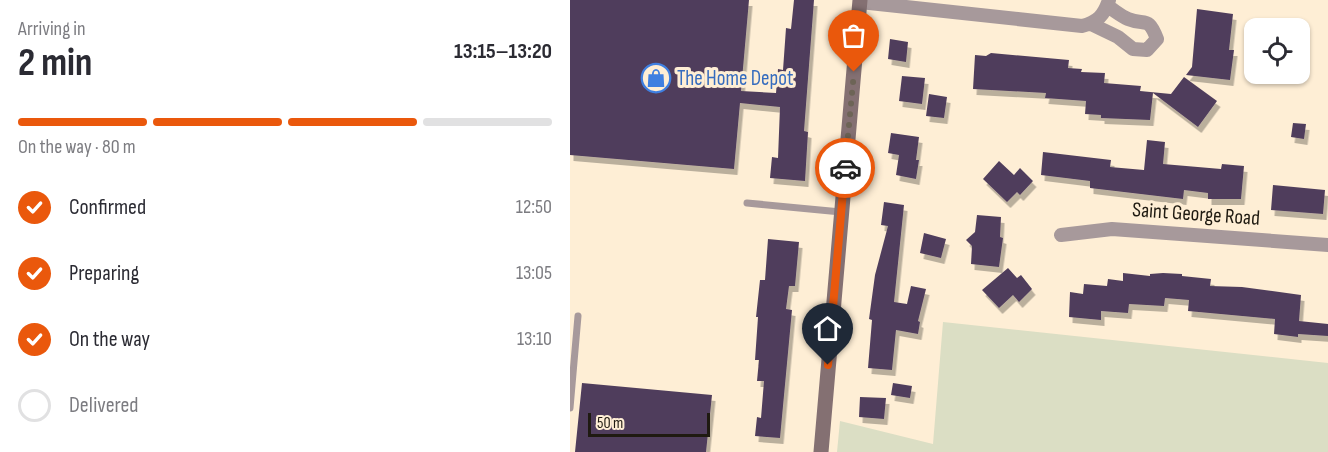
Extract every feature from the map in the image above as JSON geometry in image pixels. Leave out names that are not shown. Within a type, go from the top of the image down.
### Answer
[{"type":"street","points":[[820,452],[860,1],[1082,26],[1099,19],[1108,3],[1129,20],[1143,21],[1153,27],[1157,39],[1147,50],[1133,49],[1118,37],[1091,24]]},
{"type":"street","name":"Saint George Road","points":[[1061,235],[1112,229],[1328,245]]},
{"type":"lane","points":[[747,203],[841,212]]},
{"type":"lane","points":[[570,408],[578,316]]},
{"type":"green space","points":[[943,322],[1328,363],[1328,452],[837,452],[840,421],[933,444]]},
{"type":"building","name":"The Home Depot","points":[[570,0],[749,0],[741,91],[776,93],[778,69],[783,70],[786,28],[791,29],[794,0],[814,0],[804,131],[808,132],[805,181],[770,178],[772,157],[778,158],[780,107],[740,103],[734,169],[570,155]]},
{"type":"building","points":[[1197,9],[1233,14],[1229,50],[1234,50],[1230,80],[1186,75],[1192,67]]},
{"type":"building","points":[[890,39],[908,42],[906,62],[888,59]]},
{"type":"building","points":[[991,53],[1069,60],[1068,68],[1082,69],[1081,72],[1105,73],[1104,83],[1141,86],[1140,91],[1171,94],[1184,77],[1217,101],[1198,127],[1153,93],[1150,120],[1101,118],[1101,115],[1085,114],[1086,101],[1045,98],[1046,93],[973,89],[975,55],[986,56]]},
{"type":"building","points":[[902,76],[925,78],[922,104],[899,101]]},
{"type":"building","points":[[929,94],[947,97],[944,118],[926,116]]},
{"type":"building","points":[[1293,123],[1306,124],[1304,139],[1291,137]]},
{"type":"building","points":[[891,133],[919,137],[916,179],[896,175],[899,155],[888,153]]},
{"type":"building","points":[[1147,140],[1165,142],[1163,164],[1221,169],[1222,164],[1244,166],[1241,199],[1208,199],[1208,193],[1184,190],[1183,199],[1090,188],[1090,181],[1041,175],[1043,152],[1111,160],[1110,167],[1144,170]]},
{"type":"building","points":[[999,161],[1014,175],[1020,168],[1033,181],[1020,195],[1017,192],[1007,202],[983,179]]},
{"type":"building","points":[[1273,185],[1325,190],[1323,214],[1271,210]]},
{"type":"building","points":[[884,202],[904,205],[894,302],[907,304],[911,286],[926,289],[918,321],[920,322],[918,334],[896,330],[892,370],[868,368],[872,320],[869,319],[875,275],[888,226],[881,225]]},
{"type":"building","points":[[977,215],[1001,217],[1000,237],[1003,238],[999,267],[971,264],[972,246],[966,240],[975,232]]},
{"type":"building","points":[[924,233],[946,239],[941,258],[920,253]]},
{"type":"building","points":[[768,239],[799,242],[795,286],[789,286],[786,309],[792,310],[780,438],[755,436],[757,417],[761,418],[764,381],[757,381],[759,360],[755,360],[758,317],[756,317],[760,280],[765,280]]},
{"type":"building","points":[[1008,268],[1017,278],[1021,275],[1032,289],[1019,302],[1013,295],[999,308],[982,290]]},
{"type":"building","points":[[1123,273],[1150,276],[1150,274],[1163,273],[1182,274],[1182,276],[1211,279],[1210,286],[1242,287],[1301,295],[1299,321],[1328,324],[1328,336],[1298,334],[1298,337],[1274,334],[1275,319],[1188,311],[1189,300],[1165,298],[1164,306],[1129,304],[1128,313],[1101,311],[1101,320],[1069,317],[1070,292],[1083,294],[1084,284],[1107,286],[1108,279],[1123,281]]},
{"type":"building","points":[[582,383],[712,395],[706,452],[575,452]]},
{"type":"building","points":[[893,383],[912,386],[910,398],[891,395]]},
{"type":"building","points":[[860,397],[886,398],[884,419],[859,417]]},
{"type":"way so far","points":[[845,168],[854,72]]},
{"type":"place","name":"The Home Depot","points":[[656,78]]},
{"type":"route","points":[[828,365],[845,168]]}]
